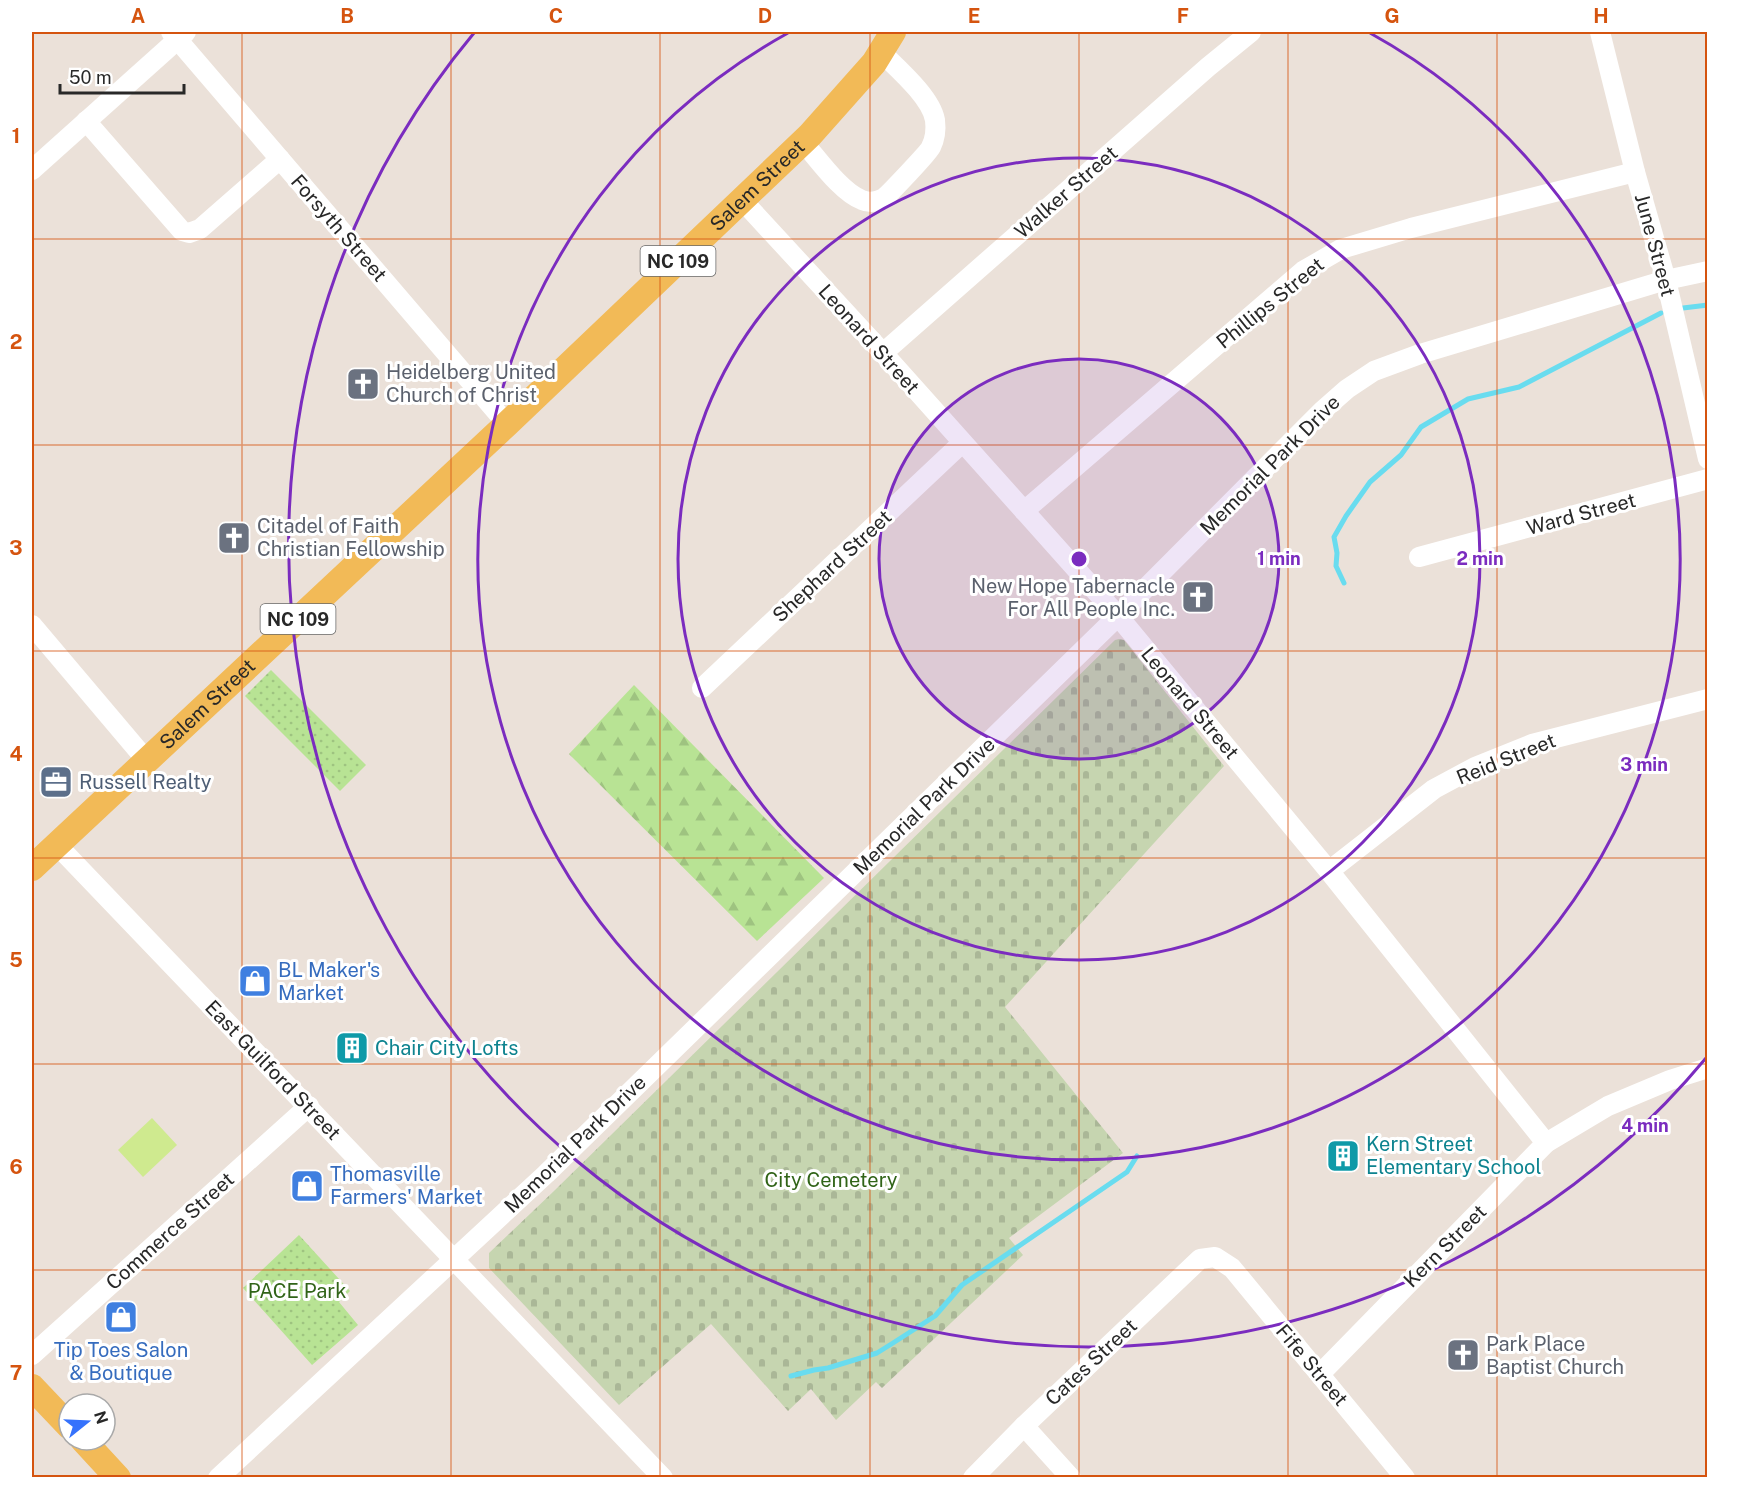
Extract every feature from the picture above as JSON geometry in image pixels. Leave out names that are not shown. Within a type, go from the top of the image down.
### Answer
[{"type":"main road","name":"Salem Street","points":[[32,868],[507,424],[803,142],[874,63],[887,42]]},
{"type":"main road","points":[[32,1387],[57,1413]]},
{"type":"main road","points":[[94,1452],[118,1478]]},
{"type":"street","name":"Walker Street","points":[[883,353],[1209,66],[1251,32]]},
{"type":"street","name":"June Street","points":[[1600,32],[1635,172],[1666,280],[1707,459]]},
{"type":"street","points":[[32,170],[178,34]]},
{"type":"street","name":"Forsyth Street","points":[[178,34],[280,159],[507,424]]},
{"type":"street","points":[[803,142],[848,193],[863,201],[873,202],[885,197],[931,148],[935,121],[931,107],[906,76],[887,42]]},
{"type":"street","points":[[86,121],[182,231],[189,233],[200,229],[280,159]]},
{"type":"street","name":"Phillips Street","points":[[1024,512],[1303,271],[1341,249],[1411,228],[1635,172]]},
{"type":"street","name":"Leonard Street","points":[[742,200],[883,353],[1118,616],[1329,871],[1546,1143]]},
{"type":"street","name":"Memorial Park Drive","points":[[218,1478],[555,1166],[1118,616],[1322,411],[1347,389],[1374,371],[1420,354],[1666,280],[1707,271]]},
{"type":"street","name":"Shephard Street","points":[[702,688],[962,443]]},
{"type":"street","name":"Ward Street","points":[[1419,557],[1707,479]]},
{"type":"street","points":[[32,625],[147,761]]},
{"type":"street","name":"Reid Street","points":[[1329,871],[1434,789],[1475,767],[1532,744],[1707,699]]},
{"type":"street","name":"East Guilford Street","points":[[57,844],[663,1478]]},
{"type":"street","name":"Kern Street","points":[[1320,1374],[1546,1143],[1608,1106],[1670,1080],[1707,1068]]},
{"type":"street","name":"Commerce Street","points":[[32,1355],[309,1106]]},
{"type":"street","name":"Fife Street","points":[[1215,1257],[1232,1268],[1405,1478]]},
{"type":"street","name":"Cates Street","points":[[973,1478],[1024,1425],[1200,1259],[1215,1257]]},
{"type":"street","points":[[1024,1425],[1071,1478]]},
{"type":"green space","name":"City Cemetery","points":[[1115,640],[1124,640],[1224,766],[1005,1007],[1123,1153],[1009,1238],[1023,1255],[882,1388],[876,1382],[836,1420],[811,1389],[788,1411],[711,1324],[619,1405],[489,1268],[489,1253]]},
{"type":"green space","points":[[271,670],[366,765],[340,791],[245,696]]},
{"type":"green space","points":[[634,685],[824,878],[757,941],[569,754]]},
{"type":"green space","points":[[152,1118],[177,1145],[143,1177],[118,1150]]},
{"type":"green space","name":"PACE Park","points":[[299,1235],[350,1291],[339,1302],[358,1325],[312,1365],[243,1288]]},
{"type":"waterway","points":[[1683,308],[1708,305]]},
{"type":"waterway","points":[[1344,583],[1336,566],[1337,553],[1334,537],[1370,482],[1401,455],[1421,427],[1468,399],[1519,387],[1661,313]]},
{"type":"waterway","points":[[791,1376],[828,1368],[877,1353],[893,1343],[935,1316],[962,1285],[1127,1172],[1137,1156]]},
{"type":"place","name":"Heidelberg United Church of Christ","points":[[363,384]]},
{"type":"place","name":"Citadel of Faith Christian Fellowship","points":[[234,538]]},
{"type":"place","name":"New Hope Tabernacle For All People Inc.","points":[[1198,597]]},
{"type":"place","name":"Russell Realty","points":[[56,782]]},
{"type":"place","name":"BL Maker's Market","points":[[255,981]]},
{"type":"place","name":"Chair City Lofts","points":[[352,1048]]},
{"type":"place","name":"Kern Street Elementary School","points":[[1343,1156]]},
{"type":"place","name":"Thomasville Farmers' Market","points":[[307,1186]]},
{"type":"place","name":"Tip Toes Salon & Boutique","points":[[121,1317]]},
{"type":"place","name":"Park Place Baptist Church","points":[[1463,1355]]}]
